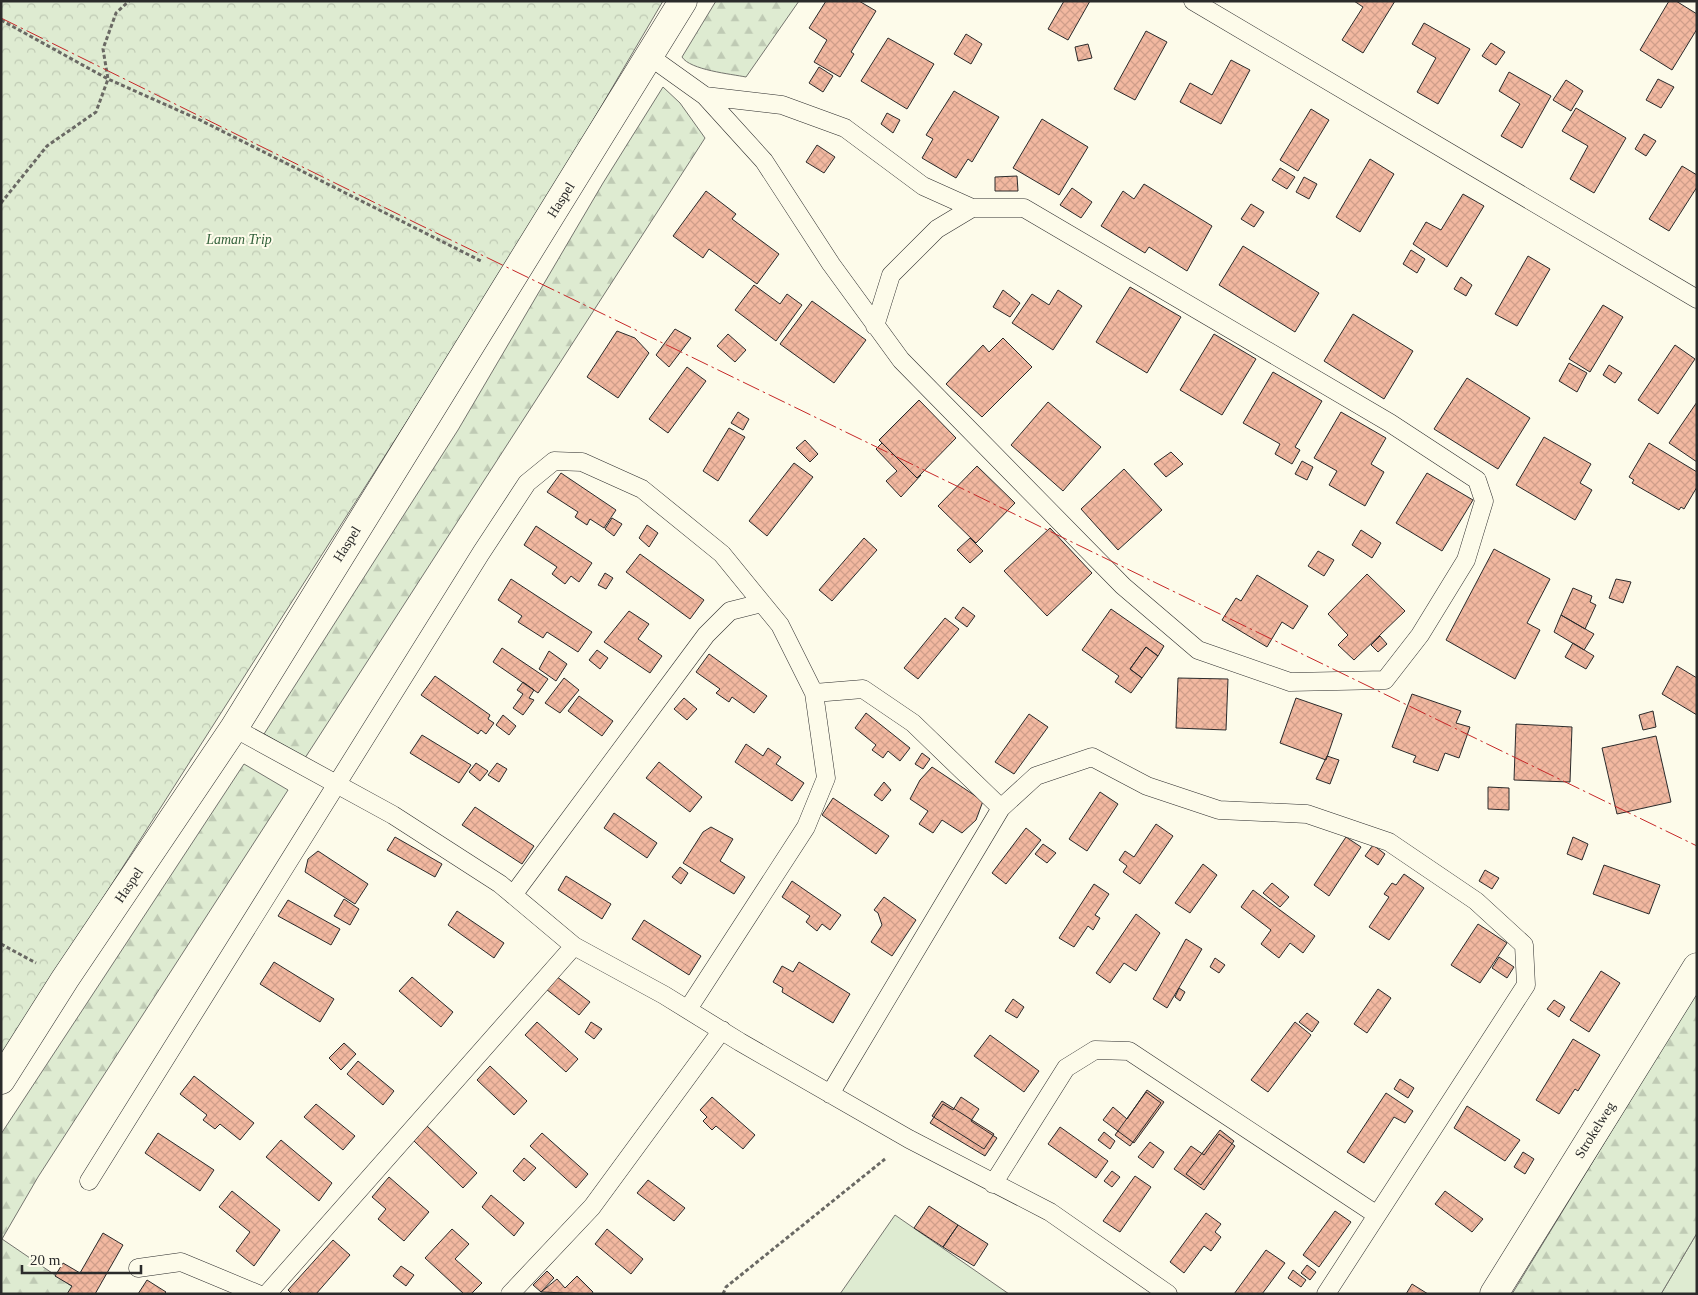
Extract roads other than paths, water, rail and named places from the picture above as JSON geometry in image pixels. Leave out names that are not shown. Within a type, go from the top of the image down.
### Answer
[{"type":"street","name":"Haspel","points":[[1,1080],[65,979],[234,728],[683,1]]},
{"type":"street","name":"Strokelweg","points":[[1494,1294],[1697,967]]},
{"type":"lane","points":[[1193,1],[1697,299]]},
{"type":"lane","points":[[649,56],[705,96],[764,161],[831,264],[901,360],[1123,586],[1198,650],[1290,682],[1386,680],[1420,635],[1466,560],[1484,501],[1477,480],[1390,423],[1024,208],[972,208],[922,186],[845,128],[782,105],[705,96]]},
{"type":"lane","points":[[875,326],[891,275],[937,229],[972,208]]},
{"type":"lane","points":[[89,1181],[335,785],[527,483],[554,461],[582,462],[642,489],[722,554],[780,625],[814,693],[826,778],[806,826],[688,1009]]},
{"type":"lane","points":[[513,895],[706,635],[730,611],[762,603]]},
{"type":"lane","points":[[814,693],[863,690],[913,723],[1001,808]]},
{"type":"lane","points":[[234,728],[335,785],[393,815],[513,895],[574,946],[688,1009],[909,1139],[1050,1212],[1168,1294]]},
{"type":"lane","points":[[830,1094],[1001,808],[1036,776],[1092,757],[1147,786],[1218,810],[1307,814],[1389,842],[1476,902],[1524,945],[1526,985],[1326,1294]]},
{"type":"lane","points":[[267,1294],[574,946]]},
{"type":"lane","points":[[510,1294],[592,1207],[722,1030]]},
{"type":"lane","points":[[993,1184],[1066,1068],[1095,1050],[1129,1051],[1377,1215]]},
{"type":"lane","points":[[138,1268],[181,1262],[258,1294]]},
{"type":"park label","name":"Laman Trip","points":[[239,239]]}]
